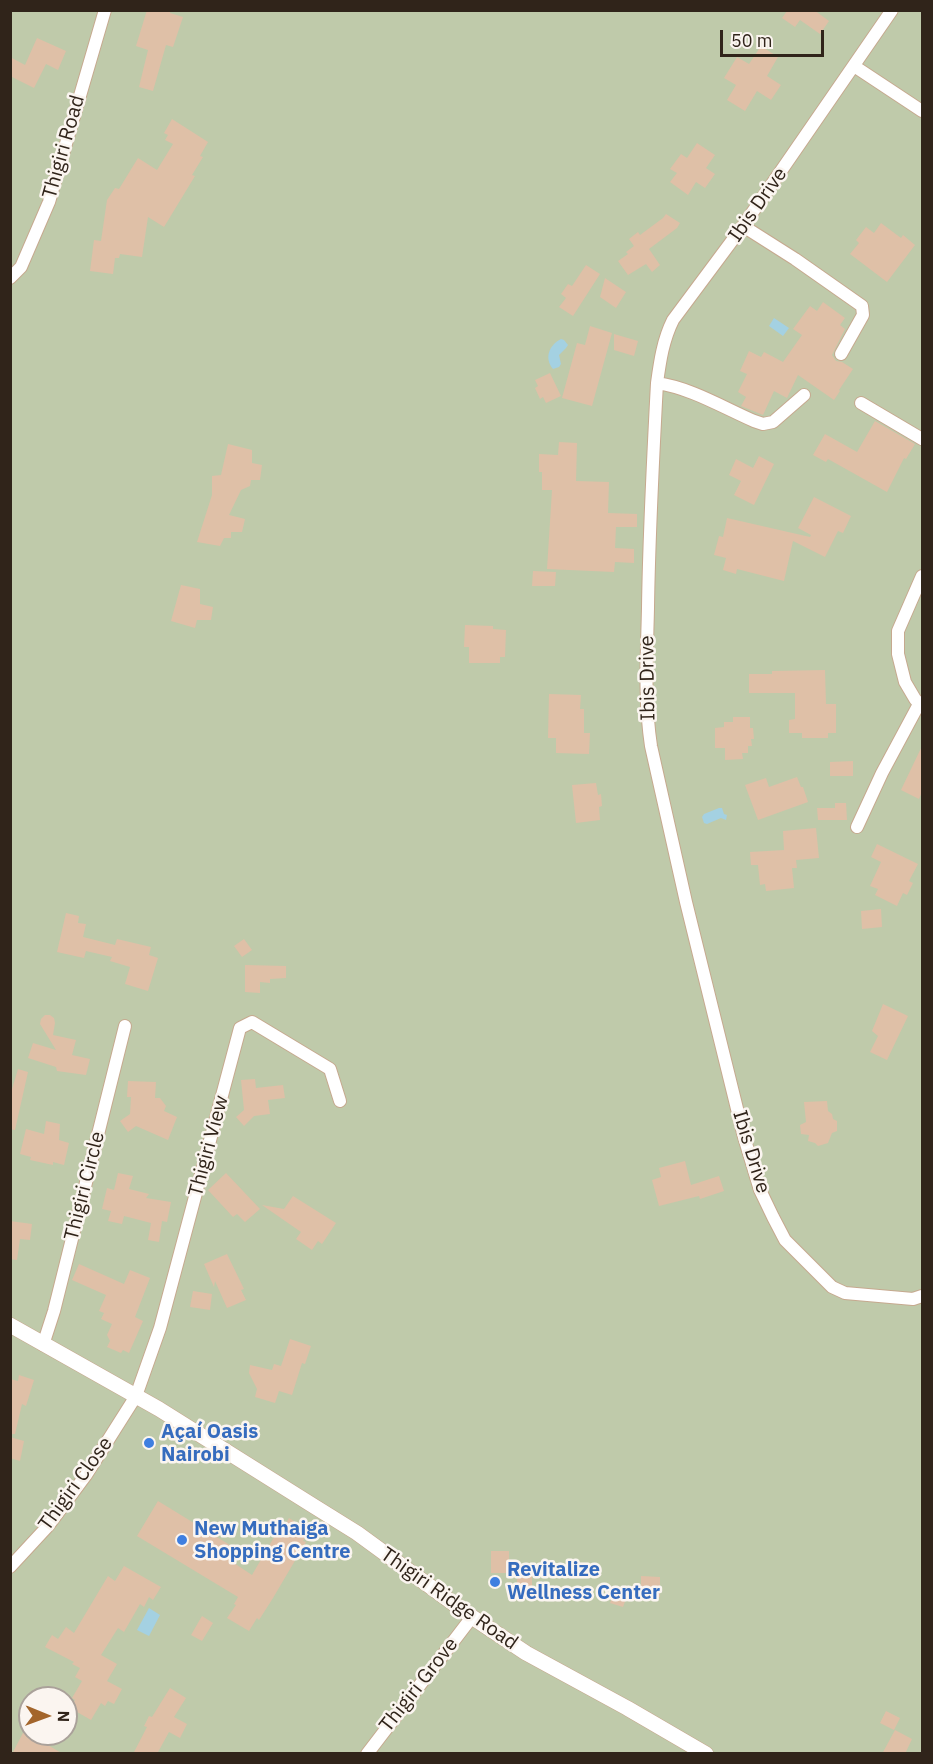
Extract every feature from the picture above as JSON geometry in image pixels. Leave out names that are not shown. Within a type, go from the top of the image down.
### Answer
[{"type":"street","name":"Thigiri Road","points":[[10,278],[21,267],[49,202],[105,10]]},
{"type":"street","name":"Ibis Drive","points":[[892,10],[743,226],[673,320],[666,335],[657,383],[649,538],[646,690],[651,746],[686,902],[744,1137],[760,1190],[785,1240],[832,1287],[845,1293],[913,1299],[922,1296]]},
{"type":"street","points":[[854,66],[922,111]]},
{"type":"street","points":[[743,226],[862,306],[864,315],[841,354]]},
{"type":"street","points":[[657,383],[674,385],[763,424],[773,422],[804,395]]},
{"type":"street","points":[[861,403],[922,439]]},
{"type":"street","points":[[857,828],[882,773],[921,705],[905,682],[898,654],[898,631],[922,576]]},
{"type":"street","name":"Thigiri View","points":[[136,1396],[160,1328],[240,1028],[252,1022],[330,1069],[340,1101]]},
{"type":"street","name":"Thigiri Circle","points":[[43,1345],[54,1311],[125,1026]]},
{"type":"street","name":"Thigiri Ridge Road","points":[[10,1325],[136,1396],[357,1533],[472,1617],[526,1653],[706,1754]]},
{"type":"street","name":"Thigiri Close","points":[[10,1567],[48,1526],[86,1475],[136,1396]]},
{"type":"street","name":"Thigiri Grove","points":[[367,1754],[472,1617]]},
{"type":"green space","points":[[11,11],[922,11],[922,1753],[11,1754]]},
{"type":"water","points":[[774,318],[789,328],[783,336],[769,326]]},
{"type":"water","points":[[561,339],[568,345],[559,355],[561,364],[553,369],[549,361],[549,352],[553,345]]},
{"type":"water","points":[[722,808],[724,814],[727,815],[726,820],[721,818],[707,824],[704,823],[702,817],[704,814]]},
{"type":"water","points":[[149,1608],[160,1615],[149,1636],[137,1630]]},
{"type":"building","points":[[147,10],[171,10],[170,13],[183,17],[173,47],[166,45],[153,91],[139,87],[148,50],[136,46]]},
{"type":"building","points":[[785,10],[814,10],[829,21],[820,34],[800,20],[795,27],[782,18],[787,11]]},
{"type":"building","points":[[37,38],[66,51],[58,70],[46,64],[34,88],[10,76],[10,57],[25,65]]},
{"type":"building","points":[[761,46],[778,57],[767,76],[781,85],[771,100],[757,91],[745,111],[727,100],[736,85],[724,78],[737,57],[749,64]]},
{"type":"building","points":[[172,119],[208,142],[200,156],[203,157],[192,175],[195,176],[164,227],[148,217],[142,257],[120,254],[119,258],[115,258],[113,274],[90,271],[94,240],[101,241],[107,200],[115,188],[119,189],[138,158],[157,170],[173,144],[165,140],[168,135],[164,133]]},
{"type":"building","points":[[697,143],[715,155],[706,168],[715,174],[705,188],[696,182],[688,195],[670,182],[677,173],[670,169],[681,154],[687,158]]},
{"type":"building","points":[[666,214],[680,223],[677,228],[649,249],[660,265],[652,272],[646,264],[628,275],[618,261],[634,246],[629,239],[638,232],[640,235]]},
{"type":"building","points":[[881,223],[901,238],[903,235],[915,245],[887,282],[850,254],[859,243],[856,240],[866,227],[874,233]]},
{"type":"building","points":[[586,265],[600,274],[573,316],[559,307],[566,298],[561,294],[568,284],[572,286]]},
{"type":"building","points":[[605,278],[626,292],[616,308],[600,297]]},
{"type":"building","points":[[823,302],[845,318],[840,325],[845,329],[832,355],[836,361],[853,369],[834,400],[798,375],[787,398],[774,391],[763,415],[741,406],[746,397],[738,392],[747,374],[740,371],[749,351],[761,357],[764,352],[783,362],[802,335],[793,329],[810,306],[817,311]]},
{"type":"building","points":[[590,326],[612,333],[592,406],[562,398],[577,343],[585,345]]},
{"type":"building","points":[[614,334],[638,341],[634,356],[614,350]]},
{"type":"building","points":[[550,373],[561,396],[546,403],[543,397],[540,399],[535,388],[538,386],[535,380]]},
{"type":"building","points":[[875,421],[915,444],[906,459],[904,458],[887,492],[828,459],[826,462],[813,455],[825,434],[857,452]]},
{"type":"building","points":[[559,442],[577,443],[576,481],[609,482],[608,513],[637,514],[637,527],[616,527],[615,548],[634,549],[634,563],[615,562],[614,572],[547,569],[552,490],[542,490],[539,454],[558,455]]},
{"type":"building","points":[[228,444],[252,450],[252,463],[262,465],[260,480],[251,480],[250,486],[241,490],[229,515],[245,519],[242,532],[231,532],[231,538],[224,538],[220,546],[197,542],[212,495],[212,476],[221,475]]},
{"type":"building","points":[[759,456],[774,464],[754,505],[734,495],[741,481],[729,475],[736,459],[753,468]]},
{"type":"building","points":[[814,497],[851,516],[843,533],[838,531],[825,557],[793,541],[784,581],[737,569],[736,574],[723,570],[726,558],[714,555],[719,536],[723,537],[727,518],[810,537],[811,535],[798,528]]},
{"type":"building","points":[[533,571],[556,572],[555,586],[532,586]]},
{"type":"building","points":[[181,585],[200,589],[200,604],[213,607],[211,620],[197,620],[195,628],[171,621]]},
{"type":"building","points":[[465,625],[493,626],[493,629],[506,630],[505,657],[500,657],[500,663],[469,663],[469,647],[464,647]]},
{"type":"building","points":[[825,670],[826,704],[836,704],[836,733],[828,733],[828,738],[802,738],[802,733],[789,733],[789,720],[795,719],[795,693],[749,693],[749,674]]},
{"type":"building","points":[[549,694],[581,695],[580,709],[584,709],[584,733],[590,733],[589,754],[556,753],[556,738],[548,738]]},
{"type":"building","points":[[733,717],[750,717],[750,728],[753,728],[754,739],[751,739],[752,746],[748,746],[748,753],[742,753],[743,759],[725,760],[725,748],[715,748],[715,728],[724,727],[724,722],[733,722]]},
{"type":"building","points":[[922,746],[922,792],[919,799],[901,790]]},
{"type":"building","points":[[853,761],[853,776],[830,776],[830,762]]},
{"type":"building","points":[[797,777],[808,802],[758,820],[745,785],[766,778],[769,787]]},
{"type":"building","points":[[596,783],[598,795],[601,794],[600,820],[576,823],[572,785]]},
{"type":"building","points":[[835,803],[846,803],[847,820],[818,820],[817,808],[835,808]]},
{"type":"building","points":[[816,828],[819,858],[796,860],[797,868],[792,868],[794,888],[766,891],[765,884],[760,885],[758,865],[751,865],[750,852],[784,850],[783,831]]},
{"type":"building","points":[[877,844],[918,864],[909,881],[913,883],[907,895],[903,893],[897,906],[875,895],[878,889],[870,886],[881,862],[871,857]]},
{"type":"building","points":[[881,909],[882,927],[862,929],[861,911]]},
{"type":"building","points":[[66,913],[79,916],[78,923],[86,924],[83,937],[115,945],[117,939],[151,947],[149,955],[158,958],[148,991],[125,984],[130,967],[110,961],[112,957],[86,951],[84,958],[57,952]]},
{"type":"building","points":[[244,939],[252,950],[242,957],[234,946]]},
{"type":"building","points":[[245,965],[286,966],[286,978],[270,979],[270,983],[260,982],[260,993],[245,992]]},
{"type":"building","points":[[883,1004],[908,1016],[887,1060],[870,1052],[878,1036],[872,1031]]},
{"type":"building","points":[[45,1015],[54,1018],[53,1035],[76,1040],[72,1055],[90,1059],[86,1075],[57,1071],[56,1067],[28,1058],[33,1043],[56,1050],[40,1024]]},
{"type":"building","points":[[18,1069],[28,1072],[15,1130],[10,1129],[10,1096]]},
{"type":"building","points":[[255,1079],[256,1088],[283,1085],[285,1098],[268,1100],[270,1114],[254,1116],[244,1126],[236,1117],[244,1110],[241,1080]]},
{"type":"building","points":[[128,1081],[156,1082],[155,1098],[160,1098],[166,1106],[164,1111],[177,1117],[168,1140],[136,1126],[128,1132],[120,1121],[130,1114],[131,1097],[127,1097]]},
{"type":"building","points":[[827,1101],[828,1111],[837,1121],[837,1131],[832,1133],[828,1143],[818,1146],[808,1141],[809,1135],[801,1134],[800,1125],[806,1122],[804,1102]]},
{"type":"building","points":[[46,1121],[60,1124],[59,1140],[69,1143],[64,1165],[30,1160],[31,1157],[20,1154],[26,1129],[44,1134]]},
{"type":"building","points":[[685,1161],[691,1185],[719,1176],[724,1191],[700,1199],[699,1196],[659,1206],[652,1180],[661,1177],[659,1168]]},
{"type":"building","points":[[118,1173],[133,1176],[129,1189],[149,1194],[146,1198],[171,1202],[167,1222],[162,1221],[159,1242],[148,1240],[151,1223],[124,1216],[122,1224],[108,1221],[111,1211],[102,1209],[107,1188],[114,1190]]},
{"type":"building","points":[[226,1173],[260,1209],[245,1222],[237,1214],[233,1217],[208,1190]]},
{"type":"building","points":[[293,1196],[336,1223],[322,1244],[318,1241],[312,1250],[296,1239],[301,1232],[262,1205],[284,1209]]},
{"type":"building","points":[[10,1221],[32,1224],[30,1240],[20,1239],[17,1260],[10,1259]]},
{"type":"building","points":[[227,1254],[244,1289],[241,1290],[246,1300],[227,1308],[215,1281],[214,1287],[204,1264]]},
{"type":"building","points":[[79,1264],[124,1284],[130,1270],[150,1278],[135,1317],[143,1321],[129,1353],[123,1350],[121,1353],[107,1347],[110,1341],[107,1335],[112,1324],[101,1319],[104,1313],[99,1311],[106,1295],[72,1280]]},
{"type":"building","points":[[193,1291],[212,1294],[210,1310],[190,1307]]},
{"type":"building","points":[[290,1339],[311,1346],[305,1364],[302,1363],[292,1395],[279,1391],[275,1403],[255,1397],[257,1389],[249,1373],[250,1365],[272,1370],[274,1364],[281,1366]]},
{"type":"building","points":[[19,1375],[34,1380],[26,1406],[22,1404],[15,1434],[10,1434],[10,1379],[18,1381]]},
{"type":"building","points":[[10,1437],[24,1441],[20,1461],[10,1458]]},
{"type":"building","points":[[158,1501],[238,1550],[231,1561],[252,1575],[280,1527],[283,1529],[289,1518],[310,1531],[303,1541],[306,1542],[273,1598],[249,1631],[227,1618],[236,1605],[234,1604],[238,1597],[137,1536]]},
{"type":"building","points":[[491,1551],[509,1551],[509,1563],[518,1562],[518,1573],[491,1573]]},
{"type":"building","points":[[124,1566],[161,1587],[153,1600],[149,1597],[144,1607],[140,1604],[124,1632],[118,1628],[101,1655],[117,1664],[107,1681],[122,1689],[114,1704],[108,1701],[105,1706],[101,1703],[91,1720],[78,1713],[78,1688],[82,1681],[75,1677],[80,1668],[72,1664],[74,1662],[45,1647],[52,1635],[58,1639],[66,1627],[74,1633],[108,1576],[115,1581]]},
{"type":"building","points":[[517,1574],[532,1574],[532,1586],[517,1586]]},
{"type":"building","points":[[641,1576],[660,1577],[660,1597],[641,1597]]},
{"type":"building","points":[[614,1592],[627,1596],[623,1607],[610,1603]]},
{"type":"building","points":[[202,1616],[213,1623],[202,1641],[191,1635]]},
{"type":"building","points":[[170,1688],[186,1698],[174,1717],[187,1724],[180,1738],[169,1732],[157,1754],[133,1754],[147,1727],[144,1726],[149,1716],[152,1717]]},
{"type":"building","points":[[886,1711],[900,1718],[894,1730],[880,1723]]},
{"type":"building","points":[[895,1730],[912,1739],[905,1754],[882,1754]]},
{"type":"building","points":[[18,1742],[18,1746],[49,1746],[63,1754],[12,1754]]},
{"type":"place","name":"Açaí Oasis Nairobi","points":[[149,1443]]},
{"type":"place","name":"New Muthaiga Shopping Centre","points":[[182,1540]]},
{"type":"place","name":"Revitalize Wellness Center","points":[[495,1582]]}]
